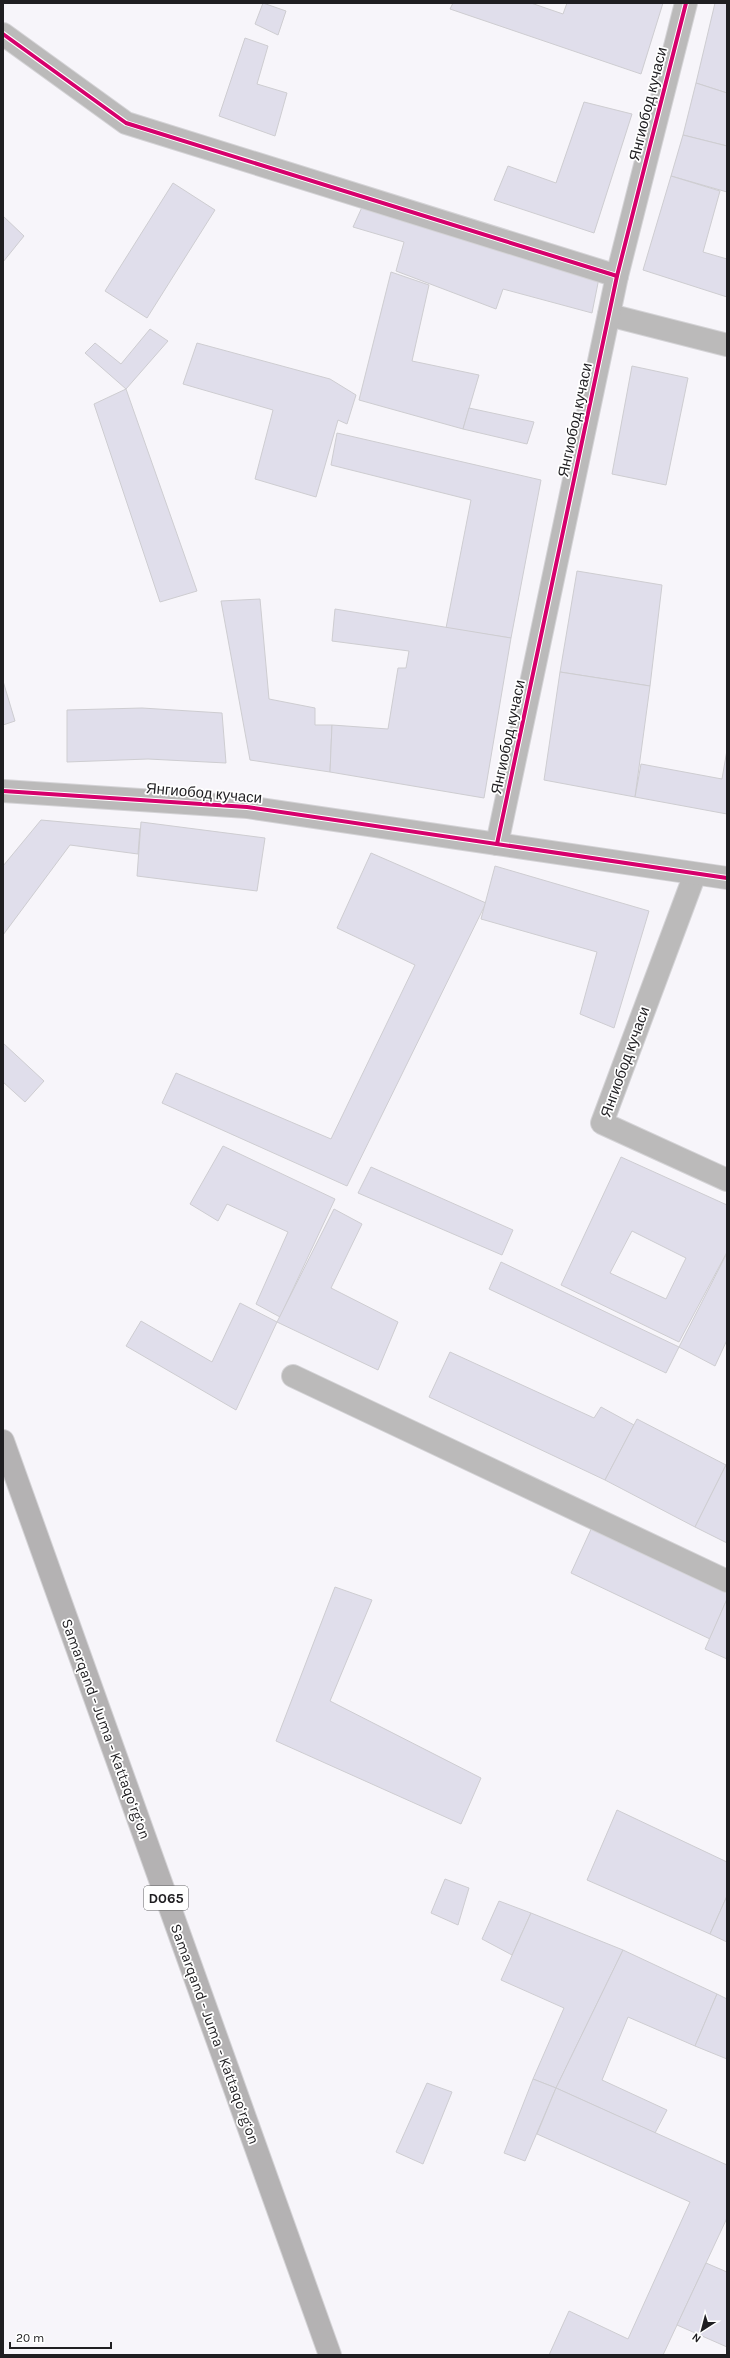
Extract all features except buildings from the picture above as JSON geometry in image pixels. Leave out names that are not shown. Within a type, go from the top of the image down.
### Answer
[{"type":"main road","name":"Samarqand - Juma - Kattaqo‘rg‘on","points":[[3,1441],[330,2355]]},
{"type":"street","name":"Янгиобод кучаси","points":[[497,844],[617,276],[686,3]]},
{"type":"street","points":[[3,34],[126,123],[617,276]]},
{"type":"street","points":[[610,314],[727,345]]},
{"type":"street","name":"Янгиобод кучаси","points":[[3,791],[247,807],[727,878]]},
{"type":"street","name":"Янгиобод кучаси","points":[[695,874],[602,1123],[727,1180]]},
{"type":"street","points":[[293,1376],[727,1581]]},
{"type":"cycle path","points":[[497,844],[617,276],[686,3]]},
{"type":"cycle path","points":[[3,34],[126,123],[617,276]]},
{"type":"cycle path","points":[[3,791],[247,807],[727,878]]}]
